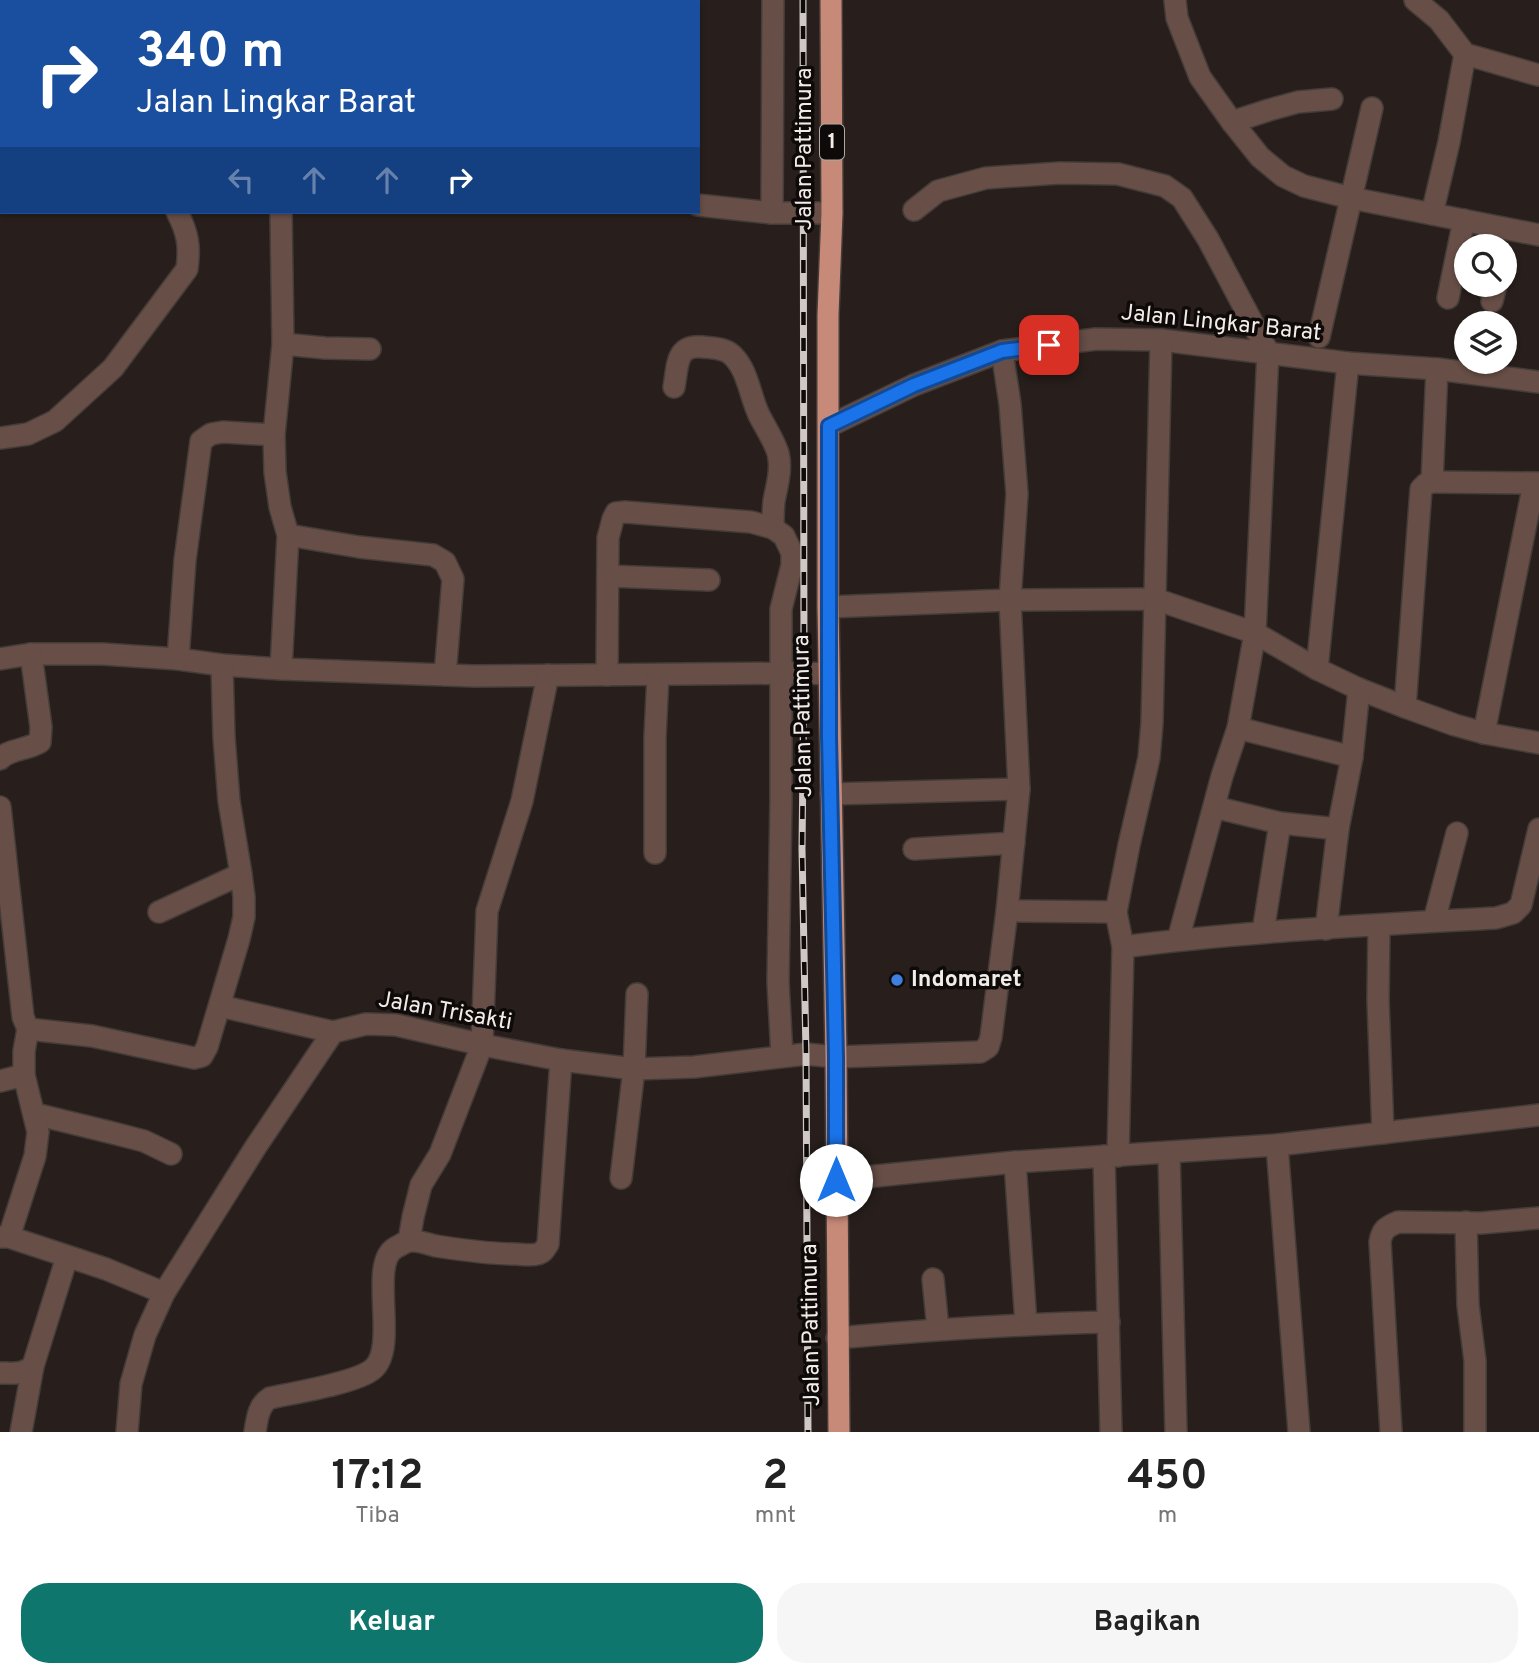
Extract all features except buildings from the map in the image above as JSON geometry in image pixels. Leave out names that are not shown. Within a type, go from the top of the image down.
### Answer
[{"type":"highway","name":"Jalan Pattimura","points":[[831,0],[828,607],[839,1432]]},
{"type":"street","points":[[772,213],[773,0]]},
{"type":"street","points":[[1175,0],[1177,18],[1200,77],[1260,157],[1283,176],[1304,186],[1351,198],[1464,220],[1497,234]]},
{"type":"street","points":[[1415,0],[1439,20],[1465,54],[1538,75]]},
{"type":"street","points":[[1432,214],[1449,142],[1465,54]]},
{"type":"street","points":[[1232,122],[1298,102],[1332,99]]},
{"type":"street","points":[[1319,337],[1372,108]]},
{"type":"street","points":[[914,210],[938,191],[986,178],[1060,173],[1118,174],[1165,186],[1182,198],[1208,239],[1268,352],[1255,634],[1238,728],[1178,940]]},
{"type":"street","points":[[700,205],[772,213],[832,213]]},
{"type":"street","points":[[0,438],[28,434],[55,421],[113,368],[187,269],[188,238],[178,214]]},
{"type":"street","points":[[281,214],[282,344],[274,435],[275,471],[288,535],[281,669]]},
{"type":"street","points":[[1448,298],[1464,220]]},
{"type":"street","points":[[1517,237],[1539,235]]},
{"type":"street","name":"Jalan Lingkar Barat","points":[[829,426],[914,385],[1002,351],[1097,339],[1161,340],[1348,363],[1437,369],[1539,382]]},
{"type":"street","points":[[1111,1432],[1111,1156],[1123,947],[1116,912],[1149,758],[1153,723],[1161,340]]},
{"type":"street","points":[[282,344],[370,349]]},
{"type":"street","points":[[674,387],[683,350],[688,347],[719,348],[732,354],[743,369],[758,412],[778,452],[773,528]]},
{"type":"street","name":"Jalan Trisakti","points":[[324,1030],[366,1024],[396,1025],[561,1060],[634,1069],[694,1067],[806,1054],[836,1057],[980,1052],[988,1046],[1007,911],[1019,789],[1010,600],[1017,494],[1010,404],[1002,351]]},
{"type":"street","points":[[1317,669],[1348,363]]},
{"type":"street","points":[[1432,482],[1437,369]]},
{"type":"street","points":[[178,659],[185,561],[201,441],[211,434],[223,432],[274,435]]},
{"type":"street","points":[[1405,707],[1421,489],[1432,482],[1537,483],[1484,733]]},
{"type":"street","points":[[607,676],[608,538],[616,513],[751,522],[773,528],[784,536],[792,552],[792,565],[781,609],[778,982],[782,1056]]},
{"type":"street","points":[[288,535],[359,547],[433,555],[445,562],[453,579],[445,675]]},
{"type":"street","points":[[608,576],[709,580]]},
{"type":"street","points":[[828,607],[1010,600],[1155,599],[1255,634],[1317,669],[1405,707],[1484,733],[1539,743]]},
{"type":"street","points":[[0,759],[3,755],[40,742],[41,727],[31,654]]},
{"type":"street","points":[[0,659],[31,654],[102,654],[329,672],[445,675],[829,674]]},
{"type":"street","points":[[25,1023],[194,1058],[202,1056],[207,1047],[244,917],[242,884],[229,801],[222,665]]},
{"type":"street","points":[[409,1241],[421,1185],[440,1154],[482,1045],[487,911],[522,801],[548,675]]},
{"type":"street","points":[[655,853],[658,675]]},
{"type":"street","points":[[1326,929],[1338,829],[1352,757],[1359,689]]},
{"type":"street","points":[[1238,728],[1352,757]]},
{"type":"street","points":[[831,793],[1019,789]]},
{"type":"street","points":[[0,807],[25,1023],[24,1074],[38,1132],[35,1156],[4,1237],[106,1269],[164,1293]]},
{"type":"street","points":[[1214,807],[1280,823],[1338,829]]},
{"type":"street","points":[[1263,932],[1280,823]]},
{"type":"street","points":[[1123,947],[1263,932],[1496,918],[1513,913],[1521,905],[1539,829]]},
{"type":"street","points":[[1434,921],[1458,833]]},
{"type":"street","points":[[914,849],[1014,842]]},
{"type":"street","points":[[159,912],[242,884]]},
{"type":"street","points":[[1007,911],[1116,912]]},
{"type":"street","points":[[1379,925],[1378,1000],[1383,1133]]},
{"type":"street","points":[[621,1178],[634,1069],[637,995]]},
{"type":"street","points":[[127,1432],[131,1384],[145,1335],[164,1293],[255,1148],[324,1030],[220,1006]]},
{"type":"street","points":[[255,1432],[260,1409],[270,1398],[364,1375],[375,1368],[381,1356],[383,1279],[388,1253],[409,1241],[500,1254],[538,1254],[544,1251],[548,1244],[561,1060]]},
{"type":"street","points":[[0,1082],[24,1074]]},
{"type":"street","points":[[34,1114],[144,1142],[171,1154]]},
{"type":"street","points":[[836,1180],[1015,1162],[1277,1145],[1539,1115]]},
{"type":"street","points":[[1277,1145],[1299,1432]]},
{"type":"street","points":[[1169,1153],[1176,1432]]},
{"type":"street","points":[[1015,1162],[1026,1324]]},
{"type":"street","points":[[1391,1432],[1381,1233],[1386,1227],[1398,1222],[1473,1223],[1539,1218]]},
{"type":"street","points":[[1473,1223],[1468,1304],[1475,1361],[1475,1432]]},
{"type":"street","points":[[22,1432],[33,1366],[67,1257]]},
{"type":"street","points":[[933,1279],[938,1329]]},
{"type":"street","points":[[837,1338],[938,1329],[1109,1322]]},
{"type":"street","points":[[0,1373],[27,1372],[33,1366]]},
{"type":"railway","points":[[803,0],[802,849],[808,1432]]},
{"type":"place","name":"Indomaret","points":[[897,980]]},
{"type":"route","points":[[836,1180],[829,737],[829,426],[914,385],[1002,351],[1049,345]]}]
